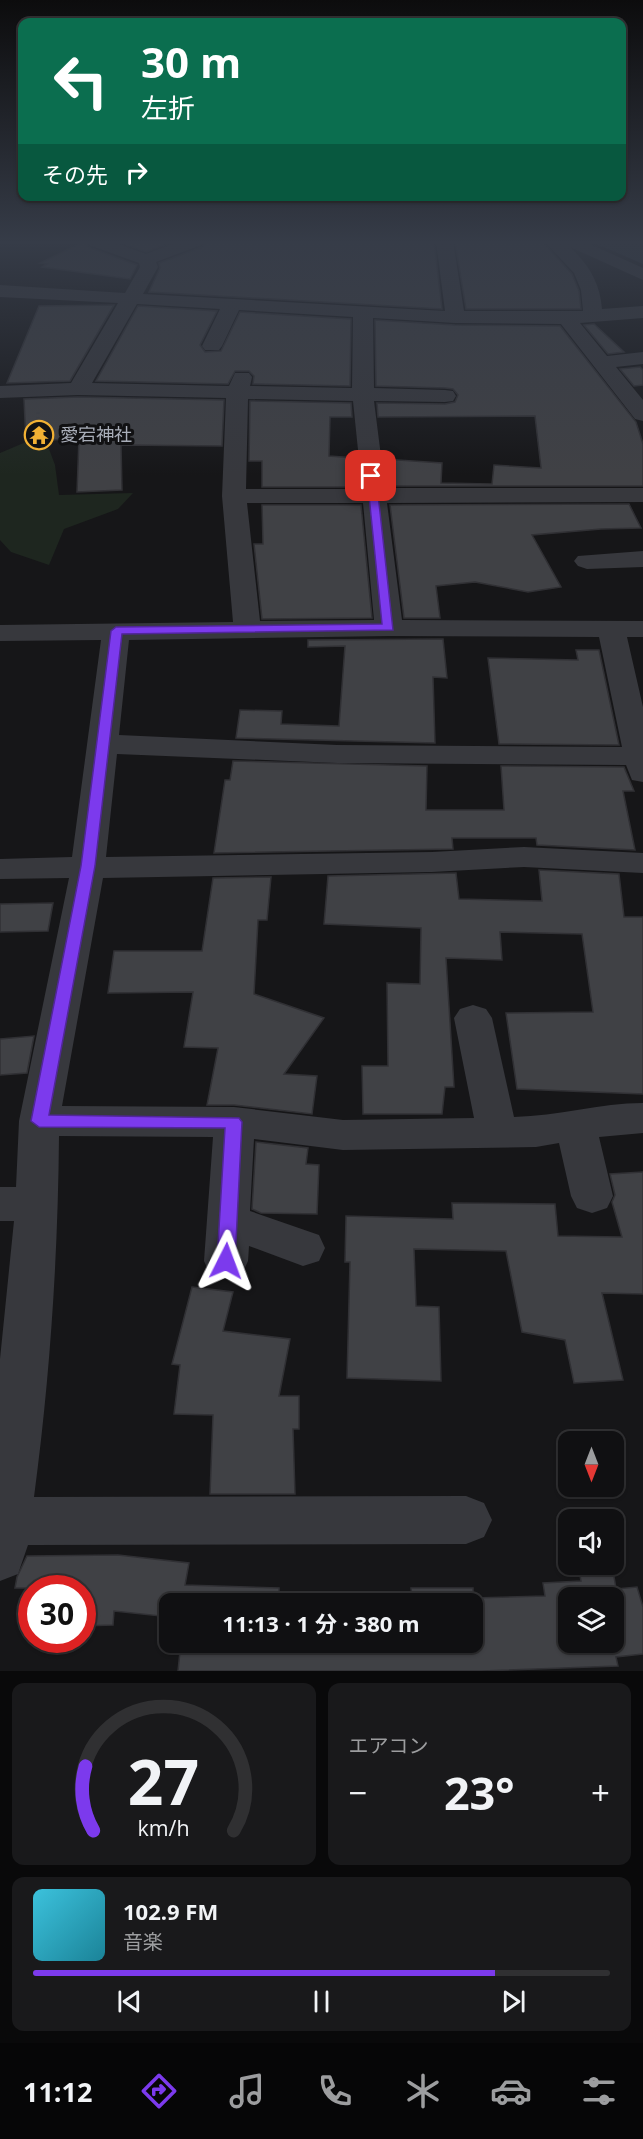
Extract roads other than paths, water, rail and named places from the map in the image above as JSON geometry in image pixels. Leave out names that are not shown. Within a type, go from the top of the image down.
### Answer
[{"type":"street","points":[[78,389],[121,319]]},
{"type":"street","points":[[212,346],[225,319]]},
{"type":"street","points":[[363,319],[363,396],[388,628]]},
{"type":"street","points":[[567,319],[643,414]]},
{"type":"street","points":[[604,363],[643,358]]},
{"type":"street","points":[[240,385],[234,496],[247,630]]},
{"type":"street","points":[[0,392],[240,385],[363,396],[445,396]]},
{"type":"street","points":[[622,390],[643,387]]},
{"type":"street","points":[[234,496],[643,495]]},
{"type":"street","points":[[586,561],[643,559]]},
{"type":"street","points":[[0,633],[388,628],[643,629]]},
{"type":"street","points":[[104,744],[642,765],[611,629]]},
{"type":"street","points":[[116,631],[88,866],[39,1121],[18,1204],[16,1446],[2,1532],[466,1520]]},
{"type":"street","points":[[0,869],[432,862],[524,857],[643,863]]},
{"type":"street","points":[[473,1018],[497,1132]]},
{"type":"street","points":[[39,1121],[234,1122],[343,1135],[536,1132],[623,1118],[643,1118]]},
{"type":"street","points":[[234,1122],[227,1241],[303,1248]]},
{"type":"street","points":[[576,1126],[592,1196]]},
{"type":"place","name":"愛宕神社","points":[[39,435]]}]
